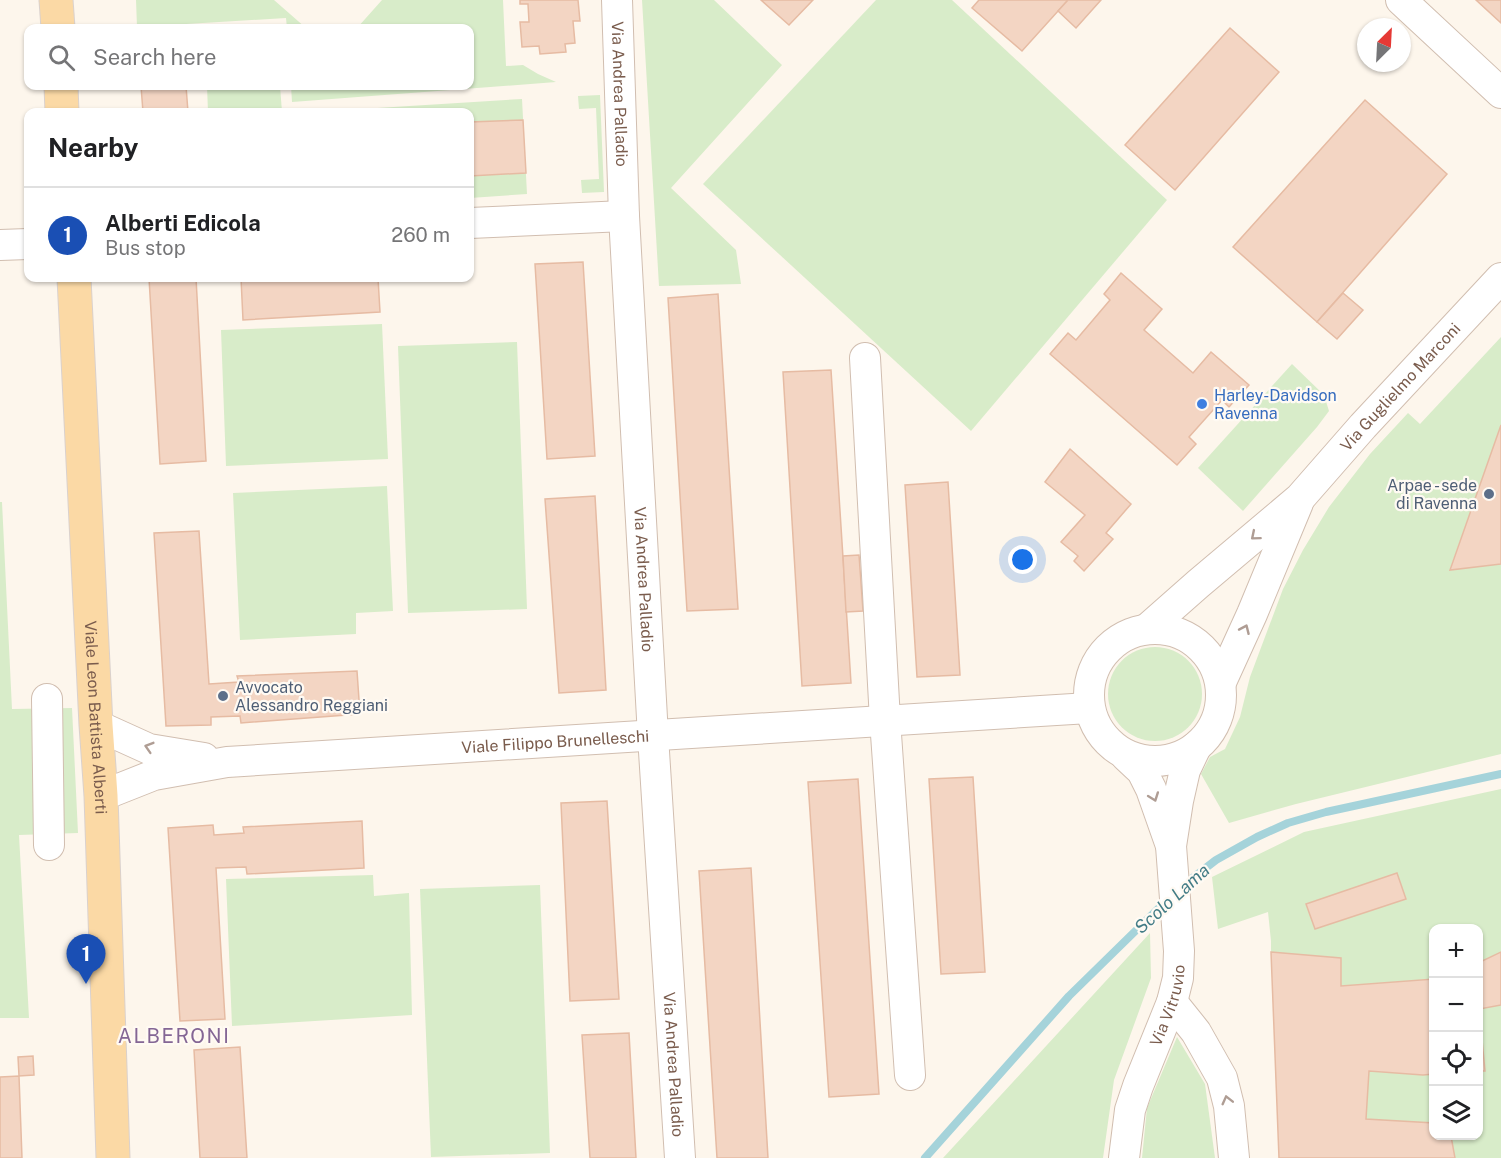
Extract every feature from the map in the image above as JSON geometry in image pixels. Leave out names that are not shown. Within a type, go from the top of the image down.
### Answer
[{"type":"main road","points":[[56,0],[58,24]]},
{"type":"main road","points":[[60,90],[62,108]]},
{"type":"main road","name":"Viale Leon Battista Alberti","points":[[74,282],[100,796],[114,1158]]},
{"type":"street","name":"Via Andrea Palladio","points":[[617,0],[624,216],[653,736],[680,1158]]},
{"type":"street","points":[[1401,0],[1501,93]]},
{"type":"street","points":[[474,223],[624,216]]},
{"type":"street","points":[[0,245],[24,244]]},
{"type":"street","name":"Via Guglielmo Marconi","points":[[1147,629],[1300,498],[1370,418],[1501,278]]},
{"type":"street","points":[[865,358],[885,720],[910,1075]]},
{"type":"street","name":"Via Guglielmo Marconi","points":[[1221,682],[1300,498]]},
{"type":"street","points":[[1147,629],[1167,630],[1186,636],[1202,647],[1214,663],[1221,682],[1222,704],[1216,724],[1204,742],[1186,755],[1166,762],[1145,762],[1126,756],[1109,743],[1096,727],[1089,708],[1089,686],[1095,665],[1108,648],[1126,635],[1147,629]]},
{"type":"street","points":[[47,699],[49,845]]},
{"type":"street","name":"Viale Filippo Brunelleschi","points":[[100,796],[154,775],[227,762],[1089,708]]},
{"type":"street","name":"Viale Filippo Brunelleschi","points":[[96,725],[149,748],[227,762]]},
{"type":"street","name":"Via Vitruvio","points":[[1171,851],[1185,770],[1196,747]]},
{"type":"street","name":"Via Vitruvio","points":[[1124,1158],[1130,1110],[1172,1002],[1178,978],[1179,951],[1171,851],[1151,789],[1142,771],[1126,756]]},
{"type":"street","points":[[1172,1002],[1196,1032],[1222,1078],[1230,1106],[1234,1158]]},
{"type":"green space","points":[[136,0],[274,0],[301,24],[287,24],[286,18],[187,24],[137,24]]},
{"type":"green space","points":[[382,0],[503,0],[506,66],[523,65],[556,82],[474,88],[474,24],[361,24]]},
{"type":"green space","points":[[642,0],[714,0],[782,65],[671,188],[736,250],[741,284],[659,286]]},
{"type":"green space","points":[[876,0],[952,0],[1167,200],[971,431],[703,184]]},
{"type":"green space","points":[[207,90],[280,90],[282,108],[208,108]]},
{"type":"green space","points":[[291,90],[450,90],[292,102]]},
{"type":"green space","points":[[600,95],[604,192],[582,193],[581,180],[599,179],[596,108],[579,109],[578,96]]},
{"type":"green space","points":[[522,99],[527,194],[474,198],[474,108],[377,108]]},
{"type":"green space","points":[[382,324],[388,459],[226,466],[221,330]]},
{"type":"green space","points":[[1501,337],[1501,425],[1450,569],[1501,564],[1501,754],[1296,804],[1229,823],[1201,774],[1210,757],[1225,749],[1240,717],[1250,677],[1283,589],[1303,550],[1329,507],[1370,454],[1408,413],[1420,424]]},
{"type":"green space","points":[[517,342],[527,609],[408,613],[398,346]]},
{"type":"green space","points":[[1292,364],[1324,395],[1329,411],[1243,511],[1198,468]]},
{"type":"green space","points":[[387,486],[393,611],[356,613],[356,634],[240,640],[233,493]]},
{"type":"green space","points":[[0,502],[2,502],[12,709],[72,708],[78,833],[19,835],[29,1018],[0,1018]]},
{"type":"green space","points":[[1155,647],[1173,651],[1188,661],[1198,676],[1202,694],[1198,712],[1188,727],[1173,737],[1155,741],[1137,737],[1122,727],[1112,712],[1108,694],[1112,676],[1122,661],[1137,651]]},
{"type":"green space","points":[[1501,789],[1501,952],[1483,961],[1483,924],[1429,924],[1429,979],[1341,986],[1341,958],[1271,952],[1268,912],[1218,929],[1212,877],[1304,832]]},
{"type":"green space","points":[[373,875],[374,896],[409,893],[412,1015],[232,1026],[226,879]]},
{"type":"green space","points":[[540,885],[550,1153],[431,1157],[420,889]]},
{"type":"green space","points":[[1150,933],[1151,978],[1114,1080],[1103,1158],[943,1158]]},
{"type":"green space","points":[[1501,1005],[1501,1158],[1455,1158],[1452,1140],[1483,1140],[1483,1070],[1485,1070],[1483,1008]]},
{"type":"green space","points":[[1177,1037],[1205,1084],[1215,1158],[1142,1158],[1147,1108]]},
{"type":"green space","points":[[1369,1071],[1429,1074],[1429,1123],[1366,1119]]},
{"type":"building","points":[[520,0],[578,0],[580,21],[573,21],[575,43],[565,44],[566,52],[540,54],[539,46],[522,47],[520,22],[529,22],[528,4],[520,4]]},
{"type":"building","points":[[761,0],[813,0],[789,25]]},
{"type":"building","points":[[979,0],[1068,0],[1022,51],[972,8]]},
{"type":"building","points":[[1068,0],[1101,0],[1076,28],[1058,11]]},
{"type":"building","points":[[1476,0],[1501,0],[1501,23]]},
{"type":"building","points":[[1230,28],[1279,72],[1175,190],[1125,145]]},
{"type":"building","points":[[141,90],[186,90],[188,108],[143,108]]},
{"type":"building","points":[[1365,100],[1447,174],[1317,322],[1233,247]]},
{"type":"building","points":[[523,120],[526,173],[474,176],[474,122]]},
{"type":"building","points":[[583,262],[595,456],[547,459],[535,264]]},
{"type":"building","points":[[1121,273],[1162,309],[1144,330],[1193,373],[1211,352],[1249,385],[1229,407],[1222,400],[1189,437],[1196,444],[1177,465],[1050,354],[1068,333],[1076,340],[1110,300],[1104,294]]},
{"type":"building","points":[[149,282],[196,282],[206,461],[160,464]]},
{"type":"building","points":[[241,282],[378,282],[380,312],[243,320]]},
{"type":"building","points":[[1343,293],[1363,310],[1337,339],[1317,322]]},
{"type":"building","points":[[718,294],[738,609],[687,611],[668,298]]},
{"type":"building","points":[[831,370],[851,683],[802,686],[783,372]]},
{"type":"building","name":"Arpae - sede di Ravenna","points":[[1501,425],[1501,564],[1450,570]]},
{"type":"building","points":[[1070,449],[1131,504],[1106,533],[1113,539],[1084,571],[1074,561],[1078,556],[1061,542],[1085,515],[1045,482]]},
{"type":"building","points":[[948,482],[960,675],[917,677],[905,485]]},
{"type":"building","points":[[595,496],[606,690],[559,693],[545,499]]},
{"type":"building","points":[[199,531],[209,684],[239,682],[237,676],[357,671],[360,714],[241,723],[240,716],[211,717],[211,725],[166,726],[154,533]]},
{"type":"building","points":[[859,555],[863,611],[846,612],[843,556]]},
{"type":"building","points":[[973,777],[985,972],[941,974],[929,779]]},
{"type":"building","points":[[858,779],[879,1094],[829,1097],[808,782]]},
{"type":"building","points":[[607,801],[619,999],[570,1001],[561,803]]},
{"type":"building","points":[[362,821],[364,868],[247,874],[246,867],[216,868],[225,1019],[180,1021],[168,828],[213,825],[214,835],[244,833],[243,827]]},
{"type":"building","points":[[751,868],[768,1158],[717,1158],[699,871]]},
{"type":"building","points":[[1397,873],[1406,899],[1315,929],[1306,904]]},
{"type":"building","points":[[1271,952],[1341,958],[1341,986],[1429,979],[1429,1074],[1369,1071],[1366,1119],[1429,1123],[1429,1140],[1452,1140],[1455,1158],[1279,1158]]},
{"type":"building","points":[[1501,952],[1501,1005],[1483,1008],[1483,961]]},
{"type":"building","points":[[629,1033],[636,1158],[590,1158],[582,1035]]},
{"type":"building","points":[[240,1047],[247,1158],[200,1158],[194,1050]]},
{"type":"building","points":[[33,1056],[34,1075],[19,1076],[18,1057]]},
{"type":"building","points":[[19,1076],[22,1158],[0,1158],[0,1077]]},
{"type":"waterway","name":"Scolo Lama","points":[[1181,887],[1216,860],[1288,823],[1326,812],[1501,774]]},
{"type":"waterway","name":"Scolo Lama","points":[[925,1158],[1069,996],[1166,901]]},
{"type":"place","name":"Harley-Davidson Ravenna","points":[[1202,404]]},
{"type":"place","name":"Arpae - sede di Ravenna","points":[[1489,494]]},
{"type":"place","name":"Avvocato Alessandro Reggiani","points":[[223,696]]},
{"type":"place","name":"Alberti Edicola","points":[[86,984]]},
{"type":"district","name":"ALBERONI","points":[[174,1036]]}]
